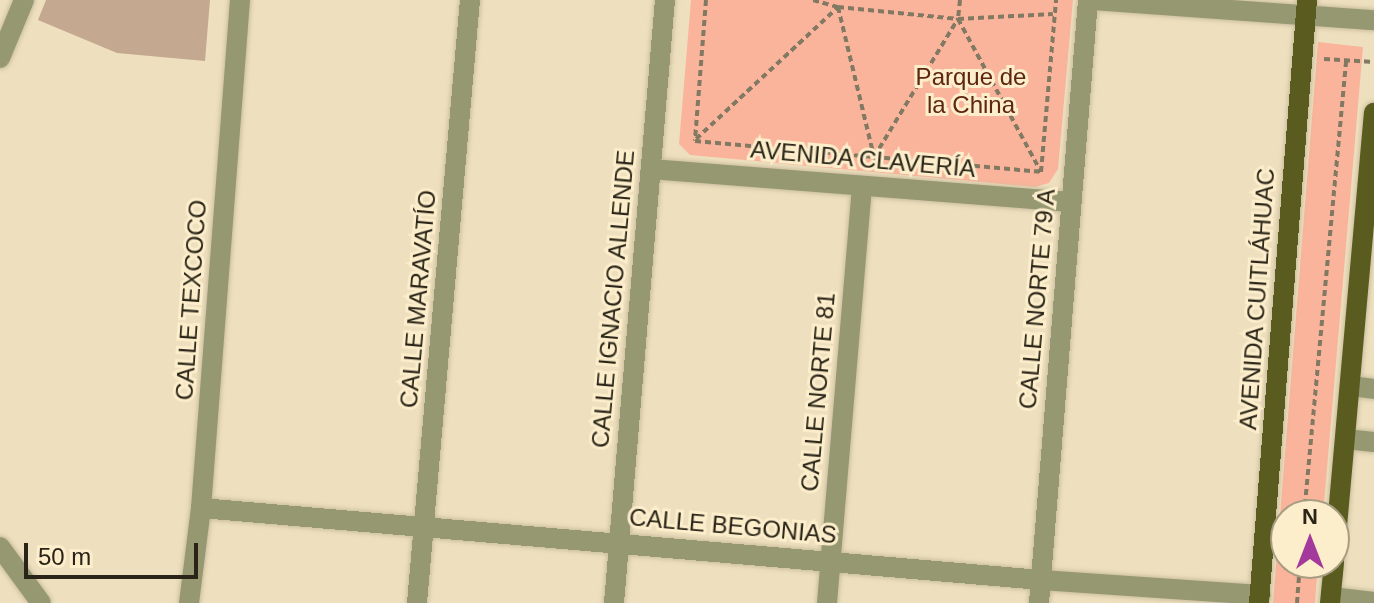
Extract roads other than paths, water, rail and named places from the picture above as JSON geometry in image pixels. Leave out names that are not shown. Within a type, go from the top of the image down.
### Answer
[{"type":"main road","name":"AVENIDA CUITLÁHUAC","points":[[1260,599],[1306,8]]},
{"type":"main road","points":[[1340,499],[1374,113]]},
{"type":"main road","points":[[1331,600],[1333,579]]},
{"type":"street","points":[[2,50],[24,0]]},
{"type":"street","name":"CALLE TEXCOCO","points":[[189,603],[201,508],[240,0]]},
{"type":"street","name":"CALLE MARAVATÍO","points":[[417,603],[470,0]]},
{"type":"street","name":"CALLE IGNACIO ALLENDE","points":[[614,603],[665,0]]},
{"type":"street","points":[[1090,0],[1306,8],[1374,20]]},
{"type":"street","name":"CALLE NORTE 79 A","points":[[1039,603],[1090,0]]},
{"type":"street","name":"AVENIDA CLAVERÍA","points":[[651,169],[1071,202]]},
{"type":"street","name":"CALLE NORTE 81","points":[[827,603],[862,186]]},
{"type":"street","points":[[1350,386],[1374,389]]},
{"type":"street","points":[[1345,439],[1374,442]]},
{"type":"street","name":"CALLE BEGONIAS","points":[[201,508],[1260,599]]},
{"type":"street","points":[[0,547],[41,603]]},
{"type":"street","points":[[1331,600],[1374,602]]},
{"type":"park label","name":"Parque de la China","points":[[971,91]]}]
